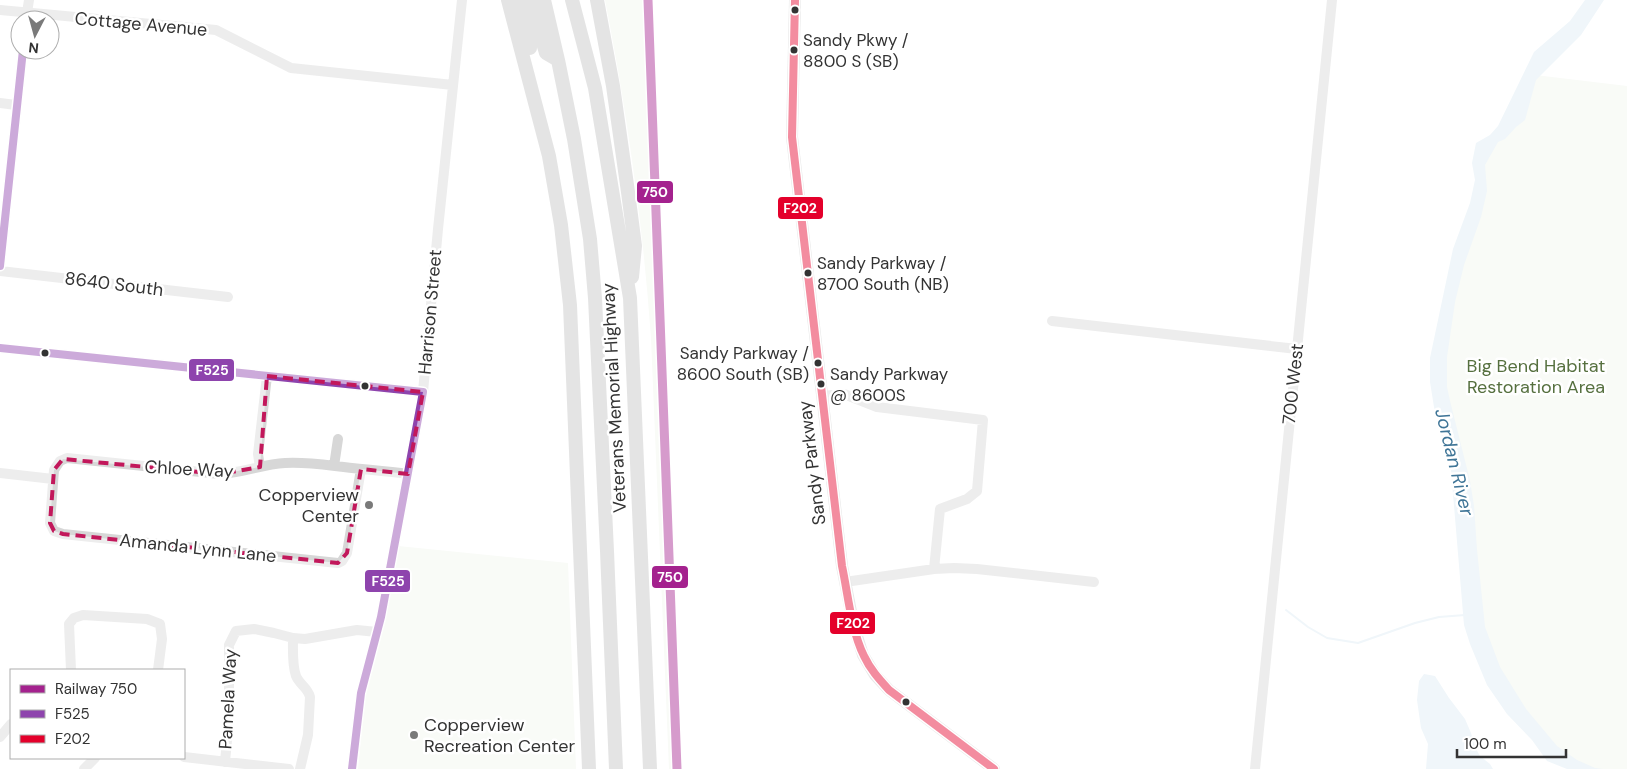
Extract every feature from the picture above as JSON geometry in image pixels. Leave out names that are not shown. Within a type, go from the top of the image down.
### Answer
[{"type":"highway","points":[[508,0],[545,138],[561,225],[570,305],[589,769]]},
{"type":"highway","points":[[520,0],[556,169],[555,189]]},
{"type":"highway","points":[[530,0],[546,53],[558,60]]},
{"type":"highway","name":"Veterans Memorial Highway","points":[[544,0],[558,60],[590,239],[595,298],[616,769]]},
{"type":"highway","name":"Veterans Memorial Highway","points":[[572,0],[595,88],[630,298],[650,769]]},
{"type":"highway","points":[[597,0],[613,86],[635,246],[630,298]]},
{"type":"main road","name":"Sandy Parkway","points":[[795,0],[792,137],[842,566],[857,639],[863,655],[875,675],[889,690],[994,769]]},
{"type":"street","name":"Harrison Street","points":[[352,769],[361,693],[377,632],[423,392],[462,0]]},
{"type":"street","name":"700 West","points":[[1255,769],[1332,0]]},
{"type":"street","name":"Cottage Avenue","points":[[60,19],[210,30],[226,35],[291,68],[453,85]]},
{"type":"street","points":[[0,266],[3,208],[22,60]]},
{"type":"street","points":[[0,103],[16,105]]},
{"type":"street","name":"8640 South","points":[[0,271],[228,297]]},
{"type":"street","points":[[1052,322],[1297,349]]},
{"type":"street","points":[[0,348],[423,392]]},
{"type":"street","points":[[260,467],[258,454],[267,376]]},
{"type":"street","points":[[822,396],[844,394],[877,407],[983,420],[977,491],[967,499],[940,509],[934,569]]},
{"type":"street","points":[[334,466],[338,439]]},
{"type":"street","name":"Chloe Way","points":[[53,478],[56,465],[67,458],[220,474],[239,472],[278,463],[299,462],[408,474]]},
{"type":"street","name":"Amanda Lynn Lane","points":[[53,478],[50,523],[54,531],[63,534],[332,563],[342,561],[347,553],[361,469]]},
{"type":"street","points":[[0,473],[53,478]]},
{"type":"street","points":[[845,582],[934,569],[977,569],[1094,582]]},
{"type":"street","points":[[71,669],[68,624],[74,618],[83,615],[147,619],[160,624],[162,639],[158,669]]},
{"type":"street","name":"Pamela Way","points":[[225,762],[229,719],[229,645],[236,631],[254,629],[292,638],[305,639],[357,630],[377,632]]},
{"type":"street","points":[[292,638],[296,676],[308,691],[310,697],[308,735],[300,769]]},
{"type":"street","points":[[0,737],[10,725]]},
{"type":"street","points":[[185,757],[289,769]]},
{"type":"street","points":[[84,769],[94,759]]},
{"type":"highlighted area","points":[[267,376],[423,392],[408,474],[361,469],[347,553],[338,563],[63,534],[54,531],[50,523],[54,470],[63,459],[220,474],[260,467]]},
{"type":"green space","points":[[605,0],[643,0],[673,769],[669,769],[648,295],[633,168]]},
{"type":"green space","name":"Big Bend Habitat Restoration Area","points":[[1535,75],[1627,86],[1627,769],[1589,769],[1574,763],[1530,725],[1481,636],[1447,416],[1445,346],[1484,153]]},
{"type":"green space","points":[[398,546],[568,563],[576,769],[358,769],[365,696],[381,637]]},
{"type":"water","name":"Jordan River","points":[[1585,0],[1604,0],[1581,35],[1536,80],[1525,120],[1505,139],[1498,142],[1485,165],[1487,191],[1481,217],[1464,265],[1455,302],[1447,357],[1447,387],[1470,481],[1474,506],[1485,627],[1500,667],[1526,709],[1557,746],[1577,760],[1595,768],[1603,769],[1567,769],[1547,761],[1532,740],[1507,714],[1487,685],[1470,644],[1464,625],[1451,470],[1434,407],[1430,382],[1430,358],[1453,249],[1470,203],[1475,180],[1472,163],[1476,143],[1490,135],[1498,126],[1534,52],[1570,21]]},
{"type":"water","points":[[1424,674],[1435,676],[1465,719],[1480,756],[1493,769],[1426,769],[1428,744],[1421,728],[1417,700],[1419,681]]},
{"type":"waterway","points":[[1286,610],[1308,627],[1327,638],[1358,643],[1415,623],[1439,617],[1465,615]]},
{"type":"rail line","name":"750","points":[[648,0],[677,769]]},
{"type":"transit line","name":"F202","points":[[795,0],[792,137],[842,566],[856,635],[866,661],[889,690],[994,769]]},
{"type":"transit line","name":"F525","points":[[0,266],[22,60]]},
{"type":"transit line","name":"F525","points":[[0,348],[423,392]]},
{"type":"transit line","name":"F525","points":[[352,769],[361,693],[381,617],[423,392]]},
{"type":"place","name":"Sandy Pkwy / 8800 S (SB)","points":[[794,50]]},
{"type":"place","name":"Sandy Parkway / 8700 South (NB)","points":[[808,273]]},
{"type":"place","name":"Sandy Parkway / 8600 South (SB)","points":[[818,363]]},
{"type":"place","name":"Sandy Parkway @ 8600S","points":[[821,384]]},
{"type":"place","name":"Copperview Center","points":[[369,505]]},
{"type":"place","name":"Copperview Recreation Center","points":[[414,735]]}]
